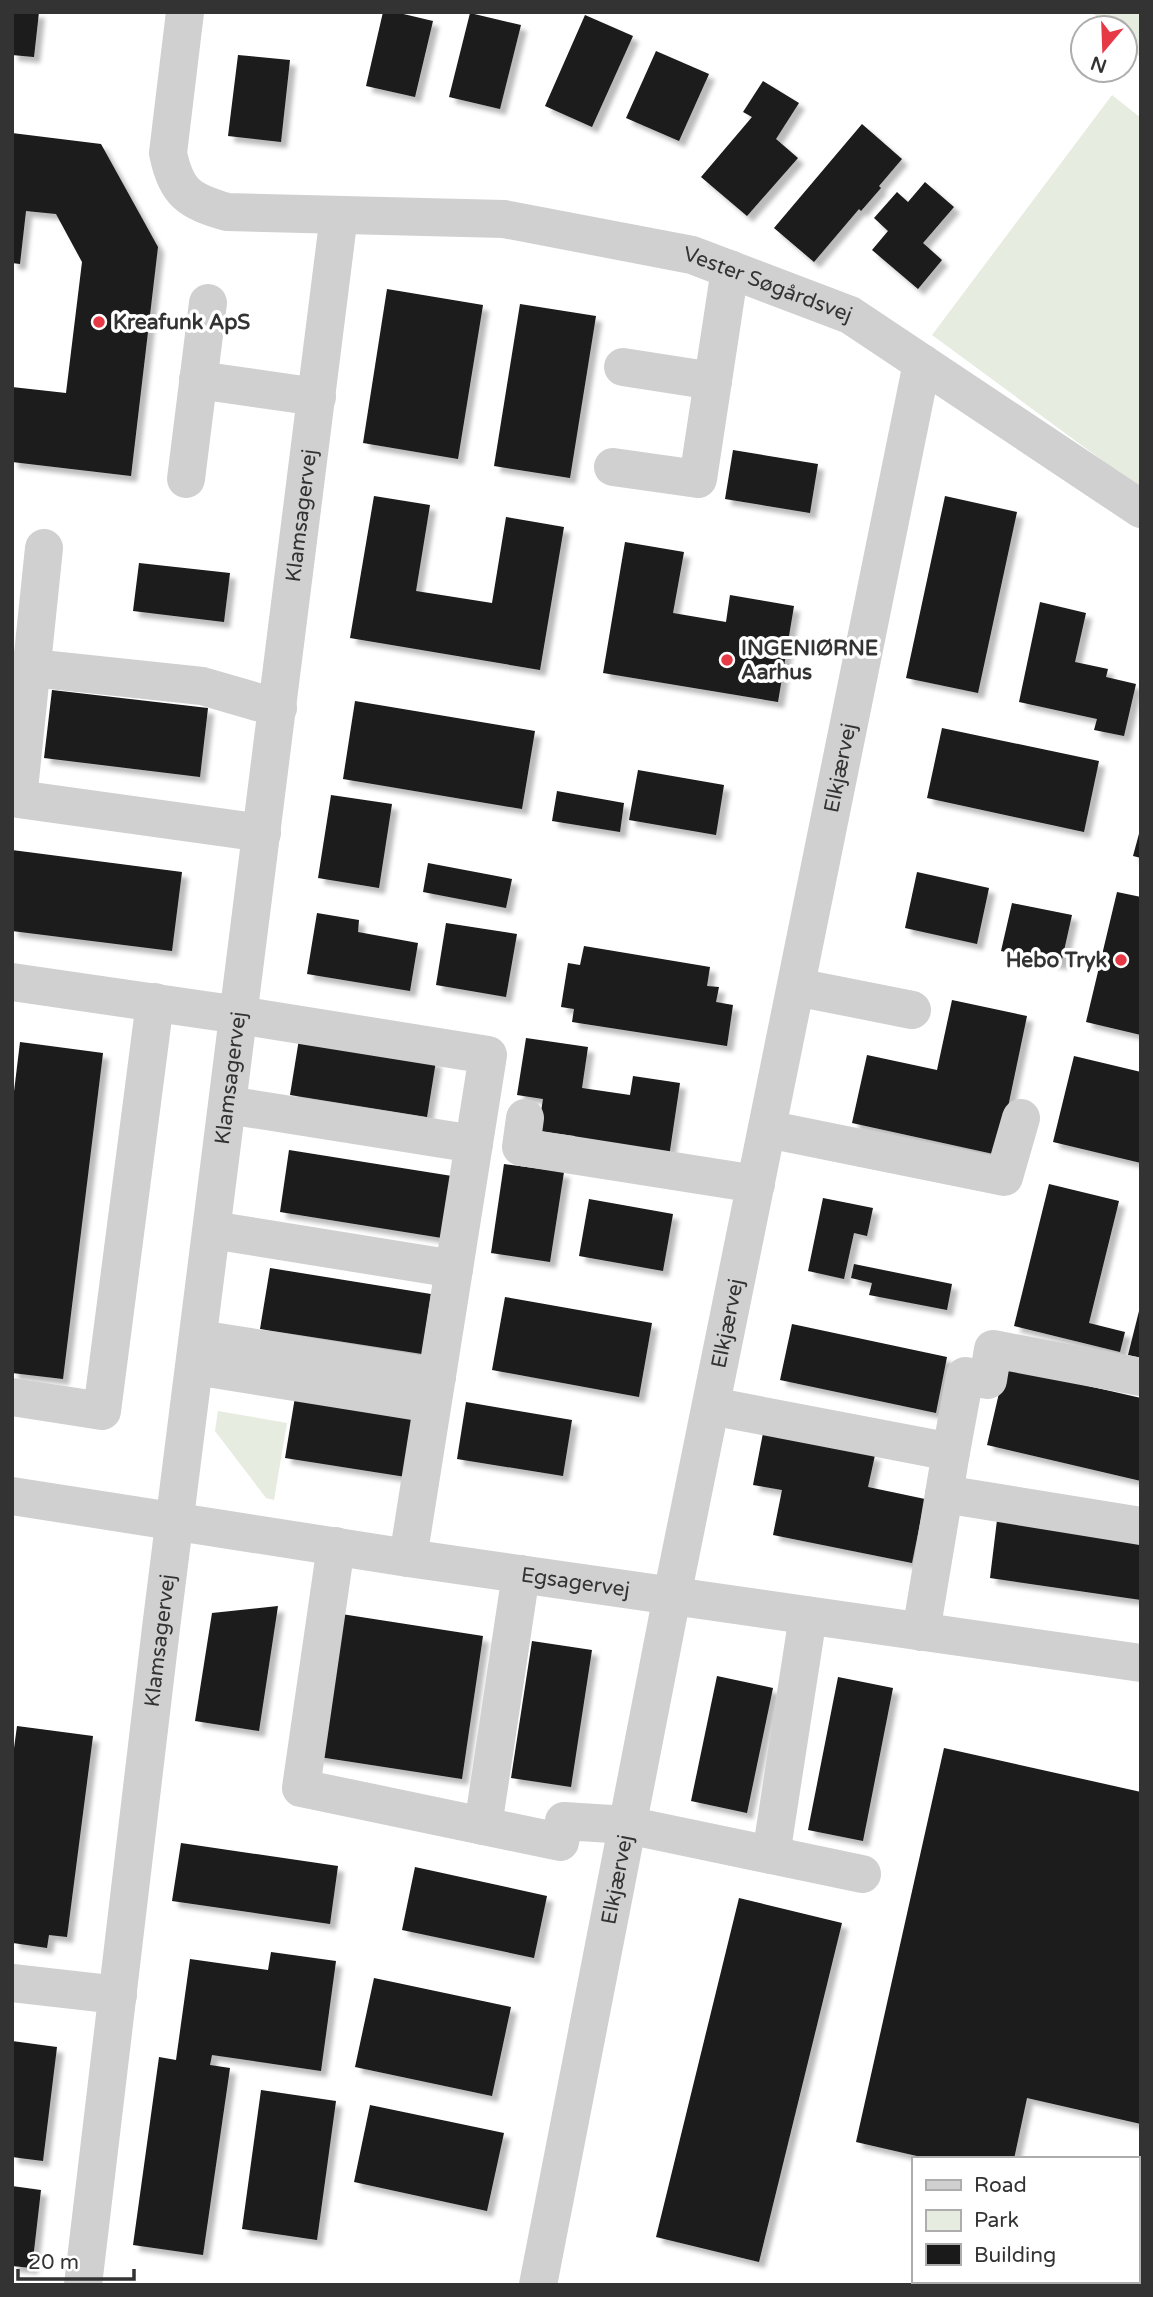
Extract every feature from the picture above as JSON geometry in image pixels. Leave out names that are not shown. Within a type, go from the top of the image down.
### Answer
[{"type":"street","points":[[185,12],[168,153],[173,175],[185,194],[204,206],[227,212],[339,215]]},
{"type":"street","name":"Vester Søgårdsvej","points":[[339,215],[503,219],[692,255],[850,315],[1141,509]]},
{"type":"street","name":"Klamsagervej","points":[[83,2285],[161,1629],[339,215]]},
{"type":"street","points":[[613,467],[698,479],[730,269]]},
{"type":"street","points":[[186,480],[208,303]]},
{"type":"street","name":"Elkjærvej","points":[[538,2285],[672,1597],[922,363]]},
{"type":"street","points":[[623,366],[713,381]]},
{"type":"street","points":[[198,380],[317,397]]},
{"type":"street","points":[[44,548],[19,799],[262,833]]},
{"type":"street","points":[[32,668],[202,686],[278,708]]},
{"type":"street","points":[[12,982],[488,1055],[408,1558]]},
{"type":"street","points":[[796,987],[912,1010]]},
{"type":"street","points":[[12,1397],[102,1411],[155,1002]]},
{"type":"street","points":[[228,1105],[474,1144]]},
{"type":"street","points":[[525,1118],[521,1147],[756,1184]]},
{"type":"street","points":[[767,1129],[1004,1177],[1021,1118]]},
{"type":"street","points":[[212,1230],[454,1269]]},
{"type":"street","points":[[921,1632],[965,1376],[988,1380],[993,1349],[1141,1377]]},
{"type":"street","points":[[197,1352],[435,1391]]},
{"type":"street","points":[[711,1406],[951,1452]]},
{"type":"street","points":[[944,1494],[1141,1526]]},
{"type":"street","name":"Egsagervej","points":[[12,1496],[408,1558],[1141,1663]]},
{"type":"street","points":[[336,1546],[301,1788],[560,1842],[564,1821],[627,1825],[862,1874]]},
{"type":"street","points":[[483,1826],[521,1574]]},
{"type":"street","points":[[771,1855],[808,1616]]},
{"type":"street","points":[[12,1983],[118,1994]]},
{"type":"green space","points":[[1092,12],[1141,12],[1141,58],[1139,14]]},
{"type":"green space","points":[[1112,95],[1141,118],[1141,489],[932,335]]},
{"type":"green space","points":[[218,1411],[287,1423],[274,1500],[266,1498],[215,1431]]},
{"type":"building","points":[[12,12],[39,12],[34,57],[12,55]]},
{"type":"building","points":[[383,12],[395,12],[433,21],[415,97],[366,86]]},
{"type":"building","points":[[470,13],[521,25],[500,109],[449,97]]},
{"type":"building","points":[[585,15],[633,36],[592,127],[545,106]]},
{"type":"building","points":[[656,51],[709,74],[679,141],[626,118]]},
{"type":"building","points":[[238,55],[290,60],[281,142],[228,136]]},
{"type":"building","points":[[763,81],[799,103],[776,139],[798,158],[747,216],[701,177],[752,117],[743,112]]},
{"type":"building","points":[[862,124],[902,159],[879,186],[881,188],[861,211],[859,209],[814,262],[774,228]]},
{"type":"building","points":[[12,133],[101,144],[158,247],[131,476],[12,462],[12,387],[66,393],[82,262],[56,214],[26,211],[20,264],[12,263]]},
{"type":"building","points":[[925,182],[954,207],[923,243],[942,260],[918,289],[872,250],[888,231],[874,218],[897,192],[908,202]]},
{"type":"building","points":[[387,289],[483,305],[458,459],[363,443]]},
{"type":"building","points":[[520,304],[596,316],[570,478],[494,466]]},
{"type":"building","points":[[733,450],[818,464],[810,513],[725,499]]},
{"type":"building","points":[[374,496],[430,505],[416,591],[492,603],[506,517],[564,527],[540,670],[350,638]]},
{"type":"building","points":[[945,496],[1017,512],[978,693],[906,678]]},
{"type":"building","points":[[625,542],[684,552],[673,613],[726,622],[730,595],[794,606],[778,702],[603,673]]},
{"type":"building","points":[[139,563],[230,573],[224,622],[133,611]]},
{"type":"building","points":[[1040,602],[1086,613],[1075,662],[1108,669],[1106,677],[1136,684],[1124,736],[1094,730],[1097,719],[1019,702]]},
{"type":"building","points":[[52,690],[208,708],[200,777],[44,758]]},
{"type":"building","points":[[355,701],[535,731],[522,809],[343,779]]},
{"type":"building","points":[[942,728],[1099,761],[1084,832],[927,798]]},
{"type":"building","points":[[638,770],[724,785],[716,835],[629,820]]},
{"type":"building","points":[[557,791],[624,803],[620,832],[552,821]]},
{"type":"building","points":[[331,795],[392,804],[379,888],[318,878]]},
{"type":"building","points":[[1141,830],[1141,858],[1133,856]]},
{"type":"building","points":[[12,850],[182,872],[172,951],[12,931]]},
{"type":"building","points":[[428,863],[512,879],[506,908],[423,892]]},
{"type":"building","points":[[917,872],[989,888],[977,944],[905,928]]},
{"type":"building","name":"Hebo Tryk","points":[[1117,892],[1141,897],[1141,1035],[1086,1022]]},
{"type":"building","points":[[1012,903],[1072,915],[1061,964],[1001,951]]},
{"type":"building","points":[[317,913],[359,920],[358,932],[418,943],[410,991],[307,974]]},
{"type":"building","points":[[446,923],[517,934],[506,997],[436,985]]},
{"type":"building","points":[[584,946],[710,967],[707,986],[719,987],[716,1002],[733,1005],[727,1046],[572,1022],[574,1009],[561,1007],[568,963],[580,965]]},
{"type":"building","points":[[952,1000],[1027,1016],[998,1155],[852,1123],[867,1055],[937,1070]]},
{"type":"building","points":[[526,1038],[588,1047],[582,1088],[630,1095],[633,1076],[680,1083],[669,1157],[574,1143],[575,1136],[538,1131],[543,1099],[517,1095]]},
{"type":"building","points":[[299,1039],[436,1061],[427,1117],[290,1095]]},
{"type":"building","points":[[20,1042],[103,1053],[63,1379],[12,1373],[12,1108]]},
{"type":"building","points":[[1074,1056],[1141,1072],[1141,1163],[1053,1142]]},
{"type":"building","points":[[289,1150],[452,1176],[442,1238],[280,1212]]},
{"type":"building","points":[[504,1164],[564,1172],[550,1262],[491,1253]]},
{"type":"building","points":[[1049,1184],[1119,1201],[1089,1323],[1125,1332],[1120,1352],[1014,1326]]},
{"type":"building","points":[[823,1198],[873,1208],[867,1236],[854,1233],[844,1279],[808,1271]]},
{"type":"building","points":[[589,1199],[673,1214],[663,1271],[579,1256]]},
{"type":"building","points":[[854,1264],[952,1284],[947,1310],[869,1295],[872,1283],[851,1278]]},
{"type":"building","points":[[270,1268],[431,1294],[422,1354],[260,1329]]},
{"type":"building","points":[[505,1297],[652,1323],[639,1397],[492,1370]]},
{"type":"building","points":[[1141,1308],[1141,1358],[1128,1355]]},
{"type":"building","points":[[792,1324],[947,1357],[936,1413],[780,1380]]},
{"type":"building","points":[[1005,1367],[1141,1398],[1141,1481],[987,1445]]},
{"type":"building","points":[[295,1397],[416,1416],[406,1477],[285,1458]]},
{"type":"building","points":[[466,1402],[572,1420],[563,1476],[457,1459]]},
{"type":"building","points":[[763,1433],[875,1455],[868,1487],[925,1499],[912,1563],[773,1535],[782,1490],[753,1485]]},
{"type":"building","points":[[997,1520],[1141,1540],[1141,1600],[990,1578]]},
{"type":"building","points":[[278,1606],[259,1731],[195,1721],[212,1613]]},
{"type":"building","points":[[335,1613],[483,1636],[462,1779],[313,1756]]},
{"type":"building","points":[[532,1641],[592,1650],[571,1787],[511,1778]]},
{"type":"building","points":[[717,1676],[773,1688],[747,1813],[691,1801]]},
{"type":"building","points":[[838,1677],[893,1688],[863,1841],[808,1830]]},
{"type":"building","points":[[17,1726],[93,1736],[67,1937],[49,1935],[47,1948],[13,1943],[12,1763]]},
{"type":"building","points":[[944,1748],[1141,1792],[1141,2124],[1027,2098],[1014,2157],[921,2157],[856,2142]]},
{"type":"building","points":[[181,1843],[338,1866],[330,1924],[172,1901]]},
{"type":"building","points":[[415,1867],[547,1896],[534,1958],[402,1930]]},
{"type":"building","points":[[739,1898],[842,1923],[759,2262],[656,2237]]},
{"type":"building","points":[[271,1952],[336,1961],[321,2071],[212,2055],[210,2065],[230,2068],[203,2255],[133,2245],[159,2057],[176,2060],[190,1959],[268,1970]]},
{"type":"building","points":[[374,1978],[511,2007],[492,2096],[355,2067]]},
{"type":"building","points":[[12,2041],[57,2047],[43,2161],[12,2157]]},
{"type":"building","points":[[261,2090],[336,2101],[317,2240],[242,2229]]},
{"type":"building","points":[[370,2105],[504,2133],[487,2211],[354,2182]]},
{"type":"building","points":[[12,2186],[41,2190],[32,2268],[12,2266]]},
{"type":"place","name":"Kreafunk ApS","points":[[99,322]]},
{"type":"place","name":"INGENIØRNE Aarhus","points":[[727,660]]},
{"type":"place","name":"Hebo Tryk","points":[[1121,960]]}]
